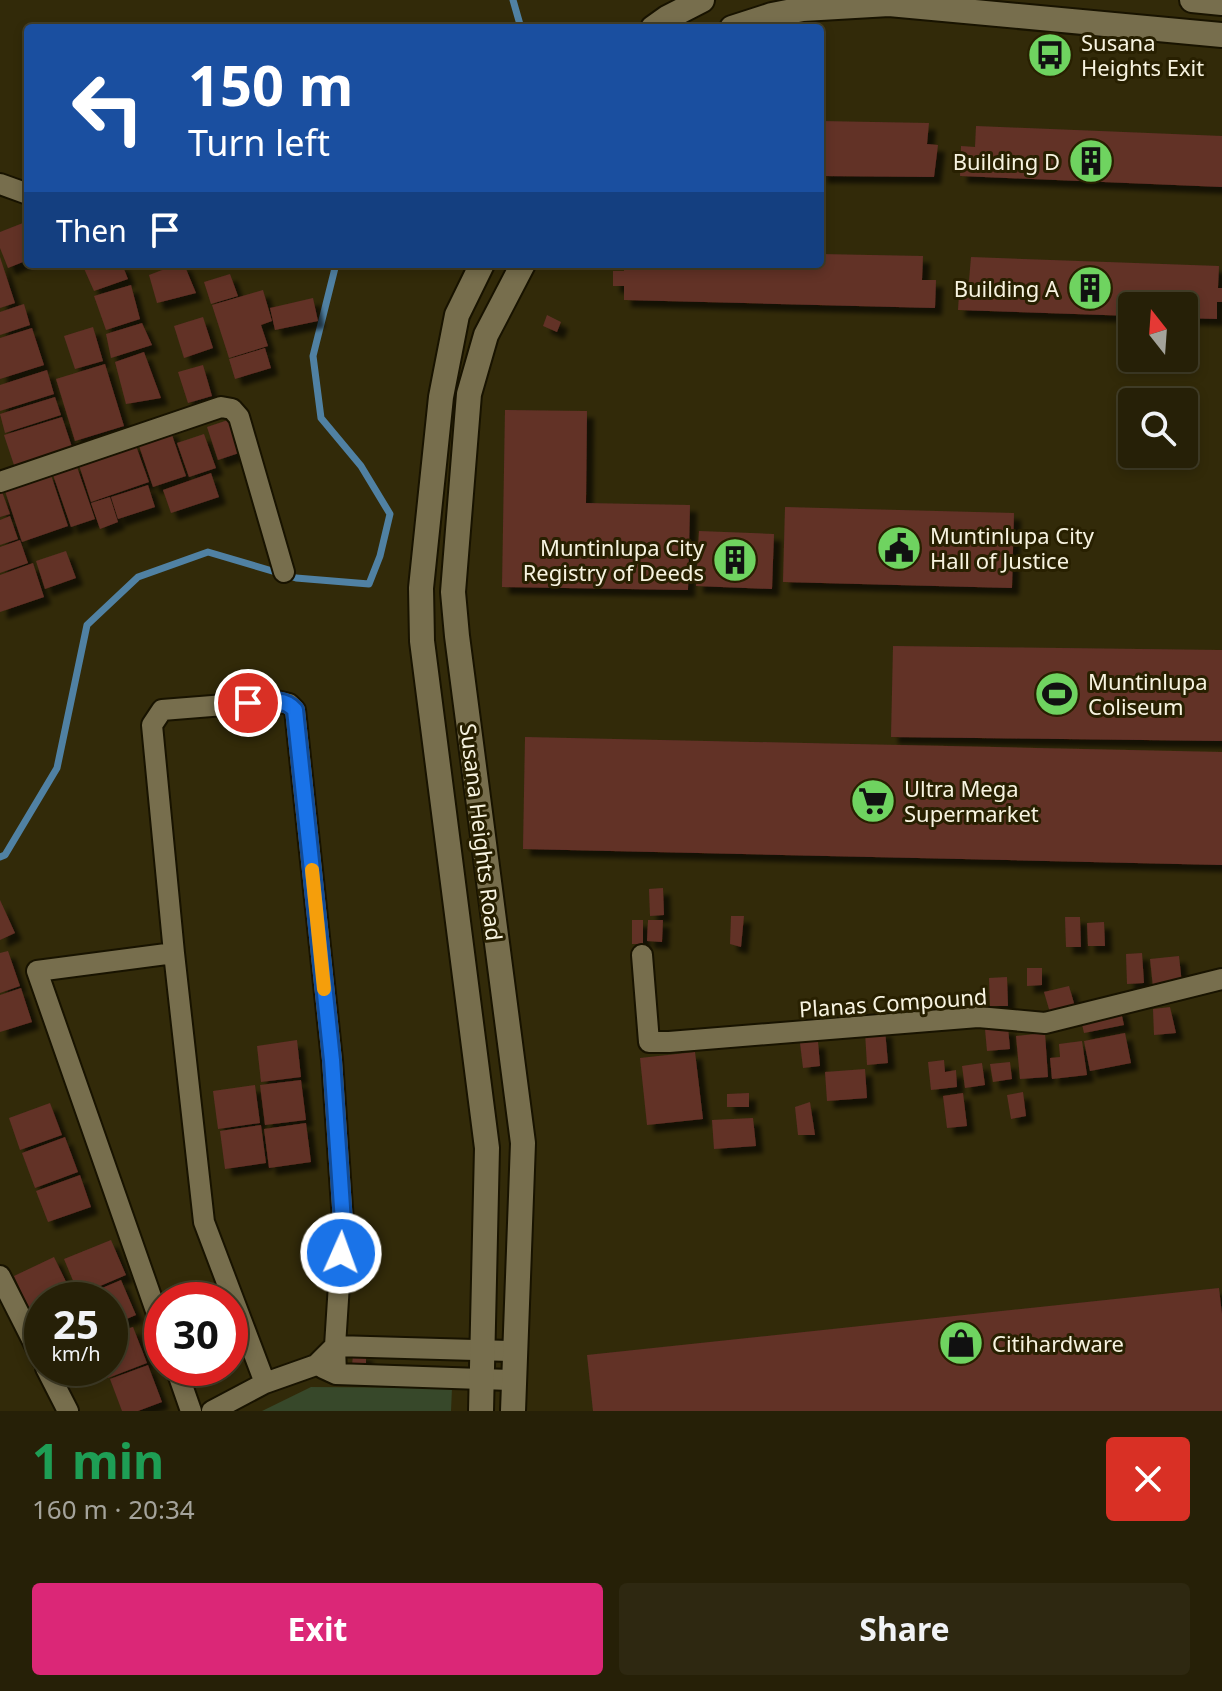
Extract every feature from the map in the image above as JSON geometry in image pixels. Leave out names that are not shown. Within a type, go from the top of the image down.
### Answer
[{"type":"main road","points":[[659,24],[702,0]]},
{"type":"main road","points":[[1192,0],[1222,3]]},
{"type":"main road","points":[[744,24],[803,9],[889,4],[1222,35]]},
{"type":"main road","name":"Susana Heights Road","points":[[480,268],[457,315],[441,397],[421,588],[422,641],[487,1148],[481,1411]]},
{"type":"main road","name":"Susana Heights Road","points":[[513,1411],[523,1143],[453,592],[469,394],[486,335],[521,268]]},
{"type":"street","points":[[0,184],[24,193]]},
{"type":"street","points":[[0,482],[221,407],[232,409],[239,417],[284,572]]},
{"type":"street","points":[[265,1383],[204,1222],[152,725],[162,710],[276,701],[289,704],[295,710],[328,1028],[343,1222],[336,1374]]},
{"type":"street","points":[[146,1282],[37,971],[174,953]]},
{"type":"street","name":"Planas Compound","points":[[642,955],[649,1042],[978,1017],[1045,1023],[1222,979]]},
{"type":"street","points":[[0,1276],[24,1323]]},
{"type":"street","points":[[212,1411],[265,1383],[316,1365],[335,1346],[514,1351]]},
{"type":"street","points":[[316,1365],[336,1374],[513,1380]]},
{"type":"street","points":[[55,1386],[68,1411]]},
{"type":"street","points":[[182,1386],[191,1411]]},
{"type":"green space","points":[[311,1387],[452,1388],[451,1411],[262,1411]]},
{"type":"building","points":[[824,121],[929,123],[927,144],[938,145],[934,177],[824,176]]},
{"type":"building","name":"Building D","points":[[976,126],[1222,136],[1222,187],[960,176],[961,146],[975,147]]},
{"type":"building","points":[[24,223],[24,262],[8,268],[0,248],[0,232]]},
{"type":"building","points":[[824,254],[923,256],[922,280],[936,280],[935,308],[624,300],[624,286],[613,286],[613,271],[624,271],[624,268],[824,268]]},
{"type":"building","points":[[0,257],[15,303],[0,308]]},
{"type":"building","name":"Building A","points":[[971,257],[1219,266],[1218,288],[1222,288],[1222,302],[1217,302],[1217,319],[1198,318],[1198,292],[1118,292],[1118,316],[958,310],[960,280],[969,281]]},
{"type":"building","points":[[84,268],[124,268],[128,279],[94,291]]},
{"type":"building","points":[[167,268],[186,268],[196,293],[157,303],[149,275]]},
{"type":"building","points":[[230,274],[238,296],[211,304],[204,282]]},
{"type":"building","points":[[131,285],[140,319],[106,330],[94,296]]},
{"type":"building","points":[[263,290],[272,321],[261,325],[268,346],[229,358],[212,305]]},
{"type":"building","points":[[313,298],[318,321],[275,330],[270,308]]},
{"type":"building","points":[[24,304],[30,325],[0,335],[0,312]]},
{"type":"building","points":[[547,315],[561,322],[557,332],[543,326]]},
{"type":"building","points":[[203,317],[213,348],[184,358],[174,326]]},
{"type":"building","points":[[142,323],[152,345],[111,358],[106,334]]},
{"type":"building","points":[[93,327],[103,361],[75,369],[64,336]]},
{"type":"building","points":[[32,328],[44,365],[0,379],[0,338]]},
{"type":"building","points":[[265,348],[271,368],[235,379],[229,359]]},
{"type":"building","points":[[144,352],[161,398],[126,404],[115,362]]},
{"type":"building","points":[[105,364],[124,426],[75,441],[56,379]]},
{"type":"building","points":[[203,365],[212,396],[188,403],[178,372]]},
{"type":"building","points":[[47,370],[54,394],[0,411],[0,385]]},
{"type":"building","points":[[55,397],[61,415],[5,433],[0,414]]},
{"type":"building","points":[[505,410],[587,411],[586,503],[690,505],[688,590],[502,587]]},
{"type":"building","points":[[62,417],[74,453],[16,471],[4,435]]},
{"type":"building","points":[[237,417],[248,450],[218,460],[207,427]]},
{"type":"building","points":[[170,429],[186,476],[153,487],[137,440]]},
{"type":"building","points":[[204,434],[216,468],[189,477],[177,443]]},
{"type":"building","points":[[135,443],[149,482],[91,502],[78,462]]},
{"type":"building","points":[[76,464],[95,519],[71,527],[52,472]]},
{"type":"building","points":[[50,472],[68,526],[22,542],[4,488]]},
{"type":"building","points":[[211,473],[219,497],[171,513],[163,490]]},
{"type":"building","points":[[148,485],[155,507],[118,519],[111,497]]},
{"type":"building","points":[[0,486],[10,514],[0,517]]},
{"type":"building","points":[[110,497],[118,522],[100,529],[91,503]]},
{"type":"building","name":"Muntinlupa City Hall of Justice","points":[[785,507],[1014,513],[1012,588],[783,582]]},
{"type":"building","points":[[10,516],[18,539],[0,545],[0,520]]},
{"type":"building","name":"Muntinlupa City Registry of Deeds","points":[[699,531],[774,534],[772,589],[696,586]]},
{"type":"building","points":[[20,540],[28,563],[0,573],[0,547]]},
{"type":"building","points":[[66,551],[76,578],[45,589],[36,561]]},
{"type":"building","points":[[33,563],[44,597],[0,612],[0,575]]},
{"type":"building","name":"Muntinlupa Coliseum","points":[[893,646],[1222,650],[1222,741],[891,737]]},
{"type":"building","name":"Ultra Mega Supermarket","points":[[525,737],[1222,752],[1222,865],[523,849]]},
{"type":"building","points":[[663,888],[664,915],[650,916],[649,889]]},
{"type":"building","points":[[0,900],[15,933],[0,940]]},
{"type":"building","points":[[731,916],[744,916],[741,947],[730,944]]},
{"type":"building","points":[[1065,917],[1080,917],[1081,947],[1066,947]]},
{"type":"building","points":[[632,920],[643,920],[643,944],[632,944]]},
{"type":"building","points":[[648,920],[663,920],[662,942],[647,941]]},
{"type":"building","points":[[1104,922],[1105,946],[1088,946],[1087,923]]},
{"type":"building","points":[[8,951],[20,986],[0,993],[0,953]]},
{"type":"building","points":[[1142,953],[1144,983],[1127,984],[1126,954]]},
{"type":"building","points":[[1179,956],[1182,984],[1153,987],[1150,959]]},
{"type":"building","points":[[1027,968],[1042,968],[1042,985],[1027,986]]},
{"type":"building","points":[[1007,977],[1008,1006],[990,1006],[989,978]]},
{"type":"building","points":[[1069,986],[1076,1010],[1051,1016],[1044,992]]},
{"type":"building","points":[[21,988],[32,1022],[0,1032],[0,995]]},
{"type":"building","points":[[1120,1007],[1124,1025],[1084,1033],[1080,1016]]},
{"type":"building","points":[[1170,1007],[1176,1033],[1154,1035],[1153,1009]]},
{"type":"building","points":[[1008,1027],[1010,1049],[987,1051],[985,1029]]},
{"type":"building","points":[[885,1030],[888,1063],[867,1065],[865,1032]]},
{"type":"building","points":[[1045,1033],[1048,1077],[1020,1079],[1016,1036]]},
{"type":"building","points":[[1125,1033],[1131,1063],[1090,1071],[1084,1041]]},
{"type":"building","points":[[297,1040],[301,1077],[261,1082],[257,1046]]},
{"type":"building","points":[[818,1041],[820,1066],[803,1068],[800,1043]]},
{"type":"building","points":[[1082,1041],[1087,1075],[1052,1079],[1050,1058],[1060,1057],[1059,1044]]},
{"type":"building","points":[[695,1052],[703,1119],[647,1125],[640,1058]]},
{"type":"building","points":[[944,1060],[945,1072],[956,1070],[957,1087],[931,1090],[928,1062]]},
{"type":"building","points":[[1010,1062],[1012,1079],[993,1082],[990,1064]]},
{"type":"building","points":[[982,1063],[985,1085],[965,1088],[962,1066]]},
{"type":"building","points":[[865,1069],[867,1098],[827,1101],[825,1072]]},
{"type":"building","points":[[301,1080],[306,1120],[265,1125],[260,1085]]},
{"type":"building","points":[[255,1085],[260,1123],[218,1129],[213,1091]]},
{"type":"building","points":[[1023,1092],[1026,1116],[1011,1119],[1007,1095]]},
{"type":"building","points":[[749,1093],[749,1107],[727,1107],[727,1094]]},
{"type":"building","points":[[963,1093],[967,1126],[947,1128],[943,1096]]},
{"type":"building","points":[[810,1102],[815,1135],[798,1135],[795,1107]]},
{"type":"building","points":[[50,1103],[62,1135],[20,1150],[9,1118]]},
{"type":"building","points":[[753,1118],[756,1146],[714,1149],[712,1120]]},
{"type":"building","points":[[306,1123],[311,1162],[269,1168],[264,1129]]},
{"type":"building","points":[[261,1125],[266,1163],[225,1169],[220,1131]]},
{"type":"building","points":[[65,1137],[78,1172],[35,1188],[22,1153]]},
{"type":"building","points":[[80,1175],[91,1207],[48,1222],[36,1191]]},
{"type":"building","points":[[111,1240],[126,1275],[110,1282],[74,1282],[64,1259]]},
{"type":"building","points":[[54,1257],[66,1282],[24,1282],[24,1298],[14,1276]]},
{"type":"building","name":"Citihardware","points":[[1219,1288],[1222,1411],[593,1411],[587,1355]]},
{"type":"building","points":[[128,1296],[136,1315],[128,1318]]},
{"type":"building","points":[[133,1327],[144,1355],[144,1364],[128,1370],[128,1329]]},
{"type":"building","points":[[353,1353],[366,1354],[366,1367],[352,1367]]},
{"type":"building","points":[[144,1366],[144,1386],[156,1386],[162,1402],[138,1411],[122,1411],[113,1386],[128,1386],[128,1372]]},
{"type":"waterway","points":[[513,0],[520,24]]},
{"type":"waterway","points":[[0,857],[5,855],[57,768],[87,625],[138,577],[208,552],[296,578],[369,584],[380,556],[390,514],[361,466],[321,418],[313,356],[335,268]]},
{"type":"slow traffic","points":[[312,870],[324,989]]},
{"type":"place","name":"Susana Heights Exit","points":[[1050,55]]},
{"type":"place","name":"Building D","points":[[1091,161]]},
{"type":"place","name":"Building A","points":[[1090,288]]},
{"type":"place","name":"Muntinlupa City Hall of Justice","points":[[899,548]]},
{"type":"place","name":"Muntinlupa City Registry of Deeds","points":[[735,560]]},
{"type":"place","name":"Muntinlupa Coliseum","points":[[1057,694]]},
{"type":"place","name":"Ultra Mega Supermarket","points":[[873,801]]},
{"type":"place","name":"Citihardware","points":[[961,1343]]},
{"type":"route","points":[[248,703],[276,701],[289,704],[295,710],[332,1060],[343,1222],[341,1253]]}]
